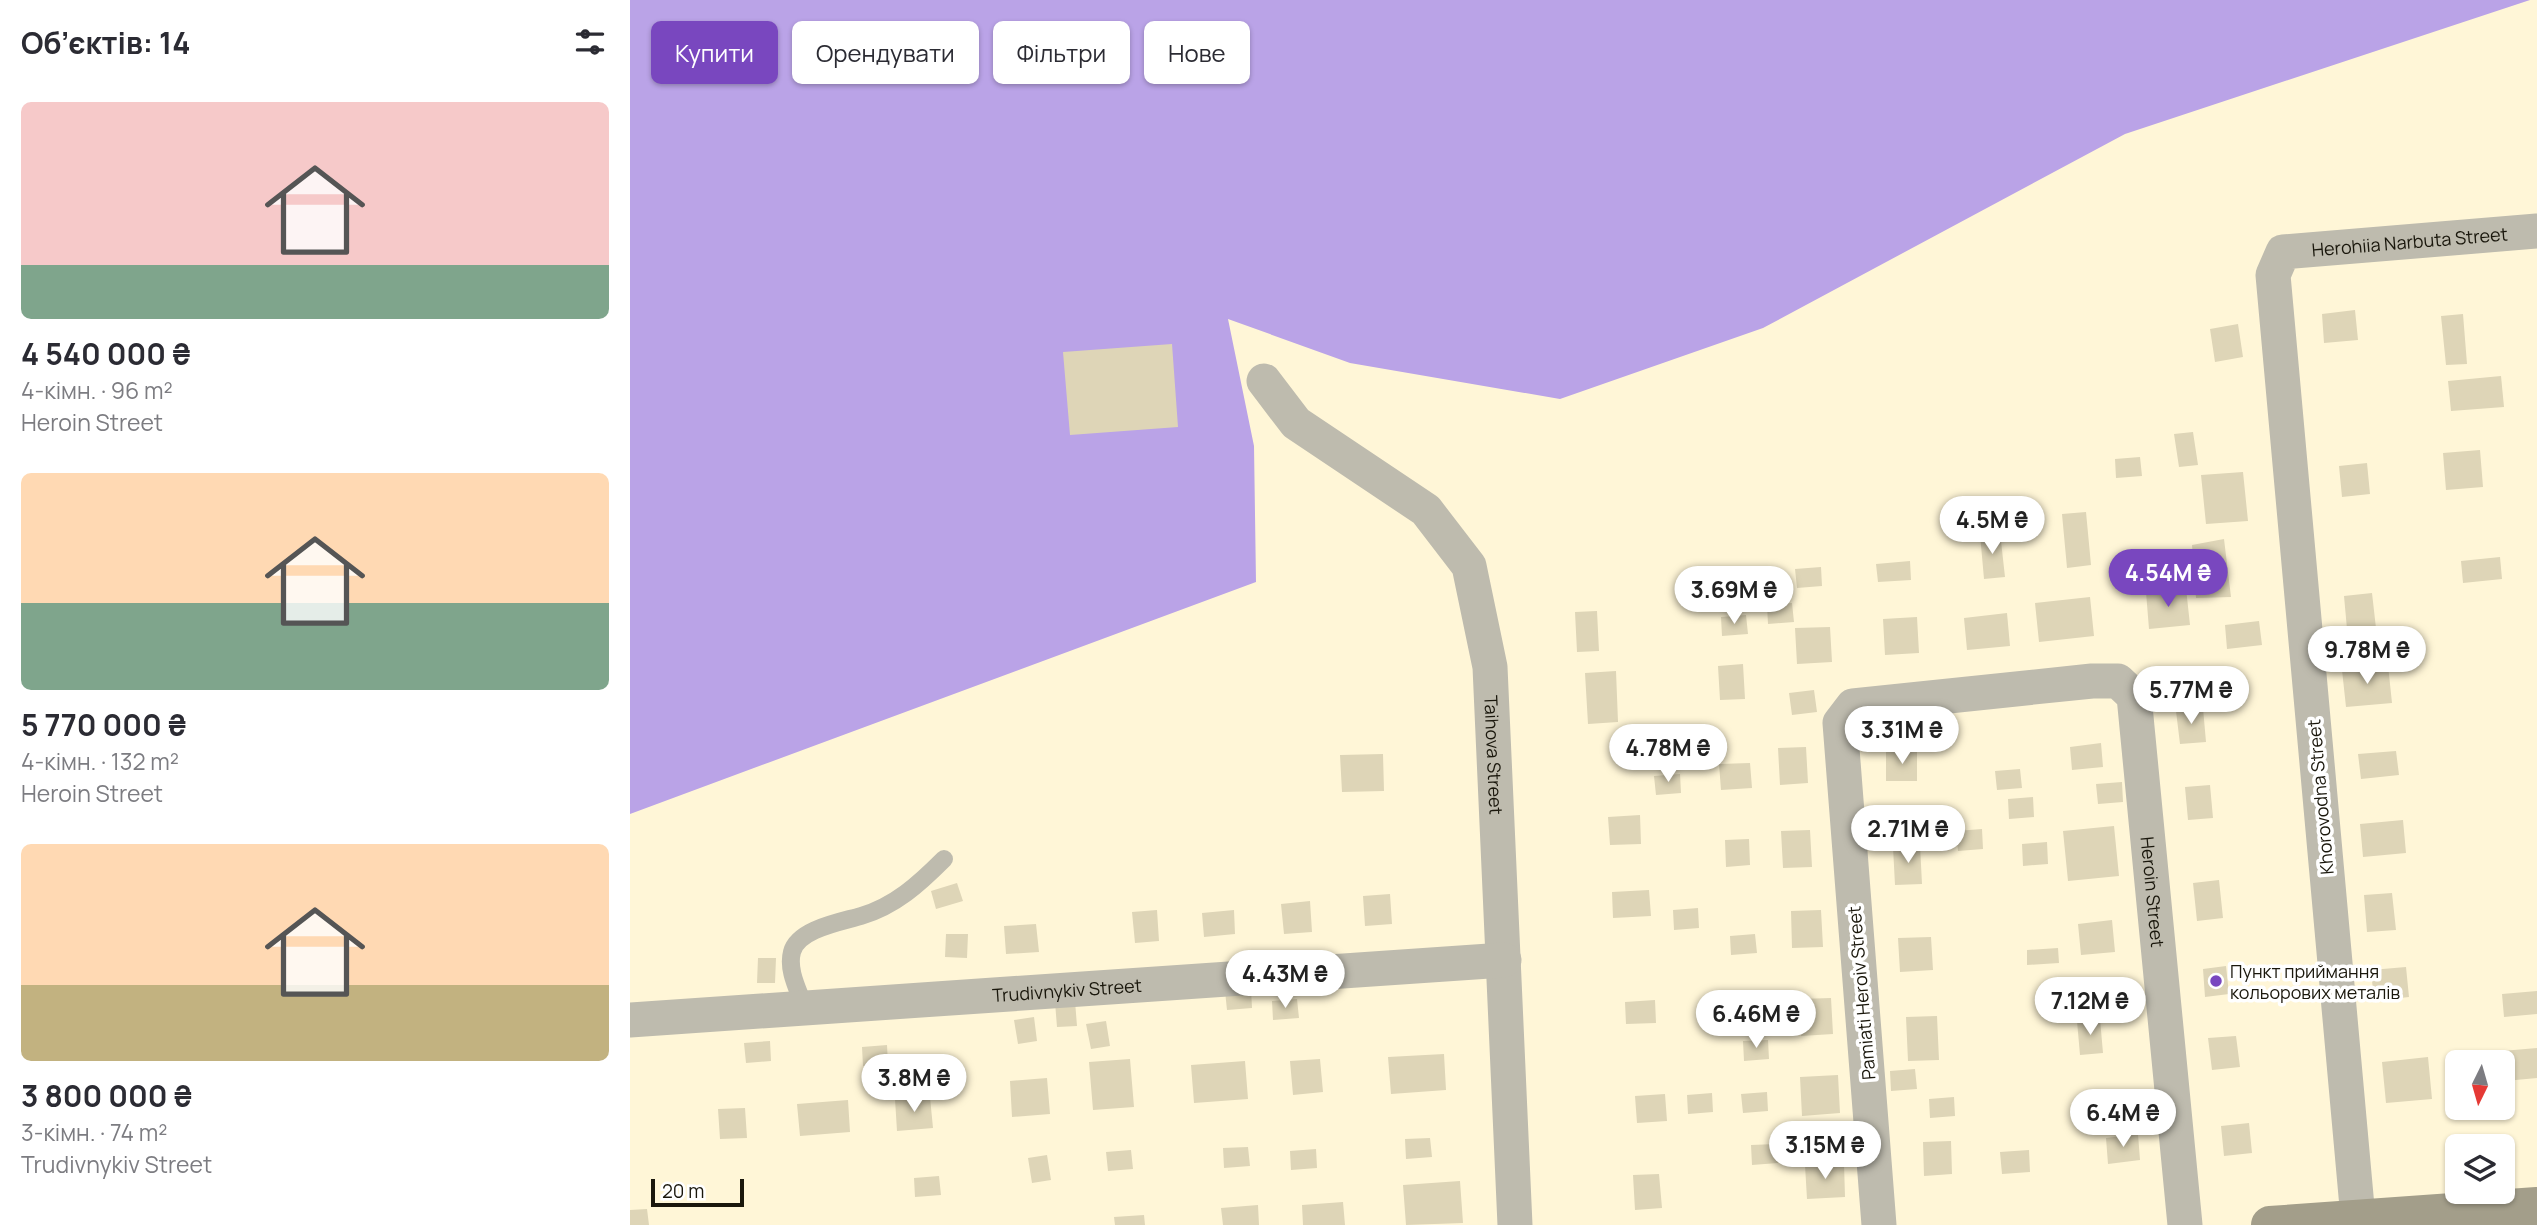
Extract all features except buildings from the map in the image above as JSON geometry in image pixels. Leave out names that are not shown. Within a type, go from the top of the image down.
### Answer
[{"type":"street","name":"Herohiia Narbuta Street","points":[[2283,252],[2537,231]]},
{"type":"street","name":"Khorovodna Street","points":[[2283,252],[2273,275],[2358,1218]]},
{"type":"street","name":"Taihova Street","points":[[1264,381],[1296,423],[1426,510],[1469,566],[1490,667],[1515,1225]]},
{"type":"street","name":"Heroin Street","points":[[2001,690],[2118,681],[2134,696],[2185,1225]]},
{"type":"street","name":"Pamiati Heroiv Street","points":[[1879,1225],[1840,723],[1853,706],[2001,690]]},
{"type":"street","name":"Trudivnykiv Street","points":[[630,1020],[1504,960]]},
{"type":"street","points":[[2270,1225],[2537,1206]]},
{"type":"lane","points":[[805,1009],[790,965],[792,950],[798,941],[810,932],[892,904],[911,891],[944,859]]},
{"type":"shaded area","points":[[630,0],[2530,0],[2125,134],[1763,328],[1560,399],[1350,363],[1228,319],[1254,446],[1256,582],[630,814]]},
{"type":"place","name":"Пункт приймання кольорових металів","points":[[2216,981]]}]
